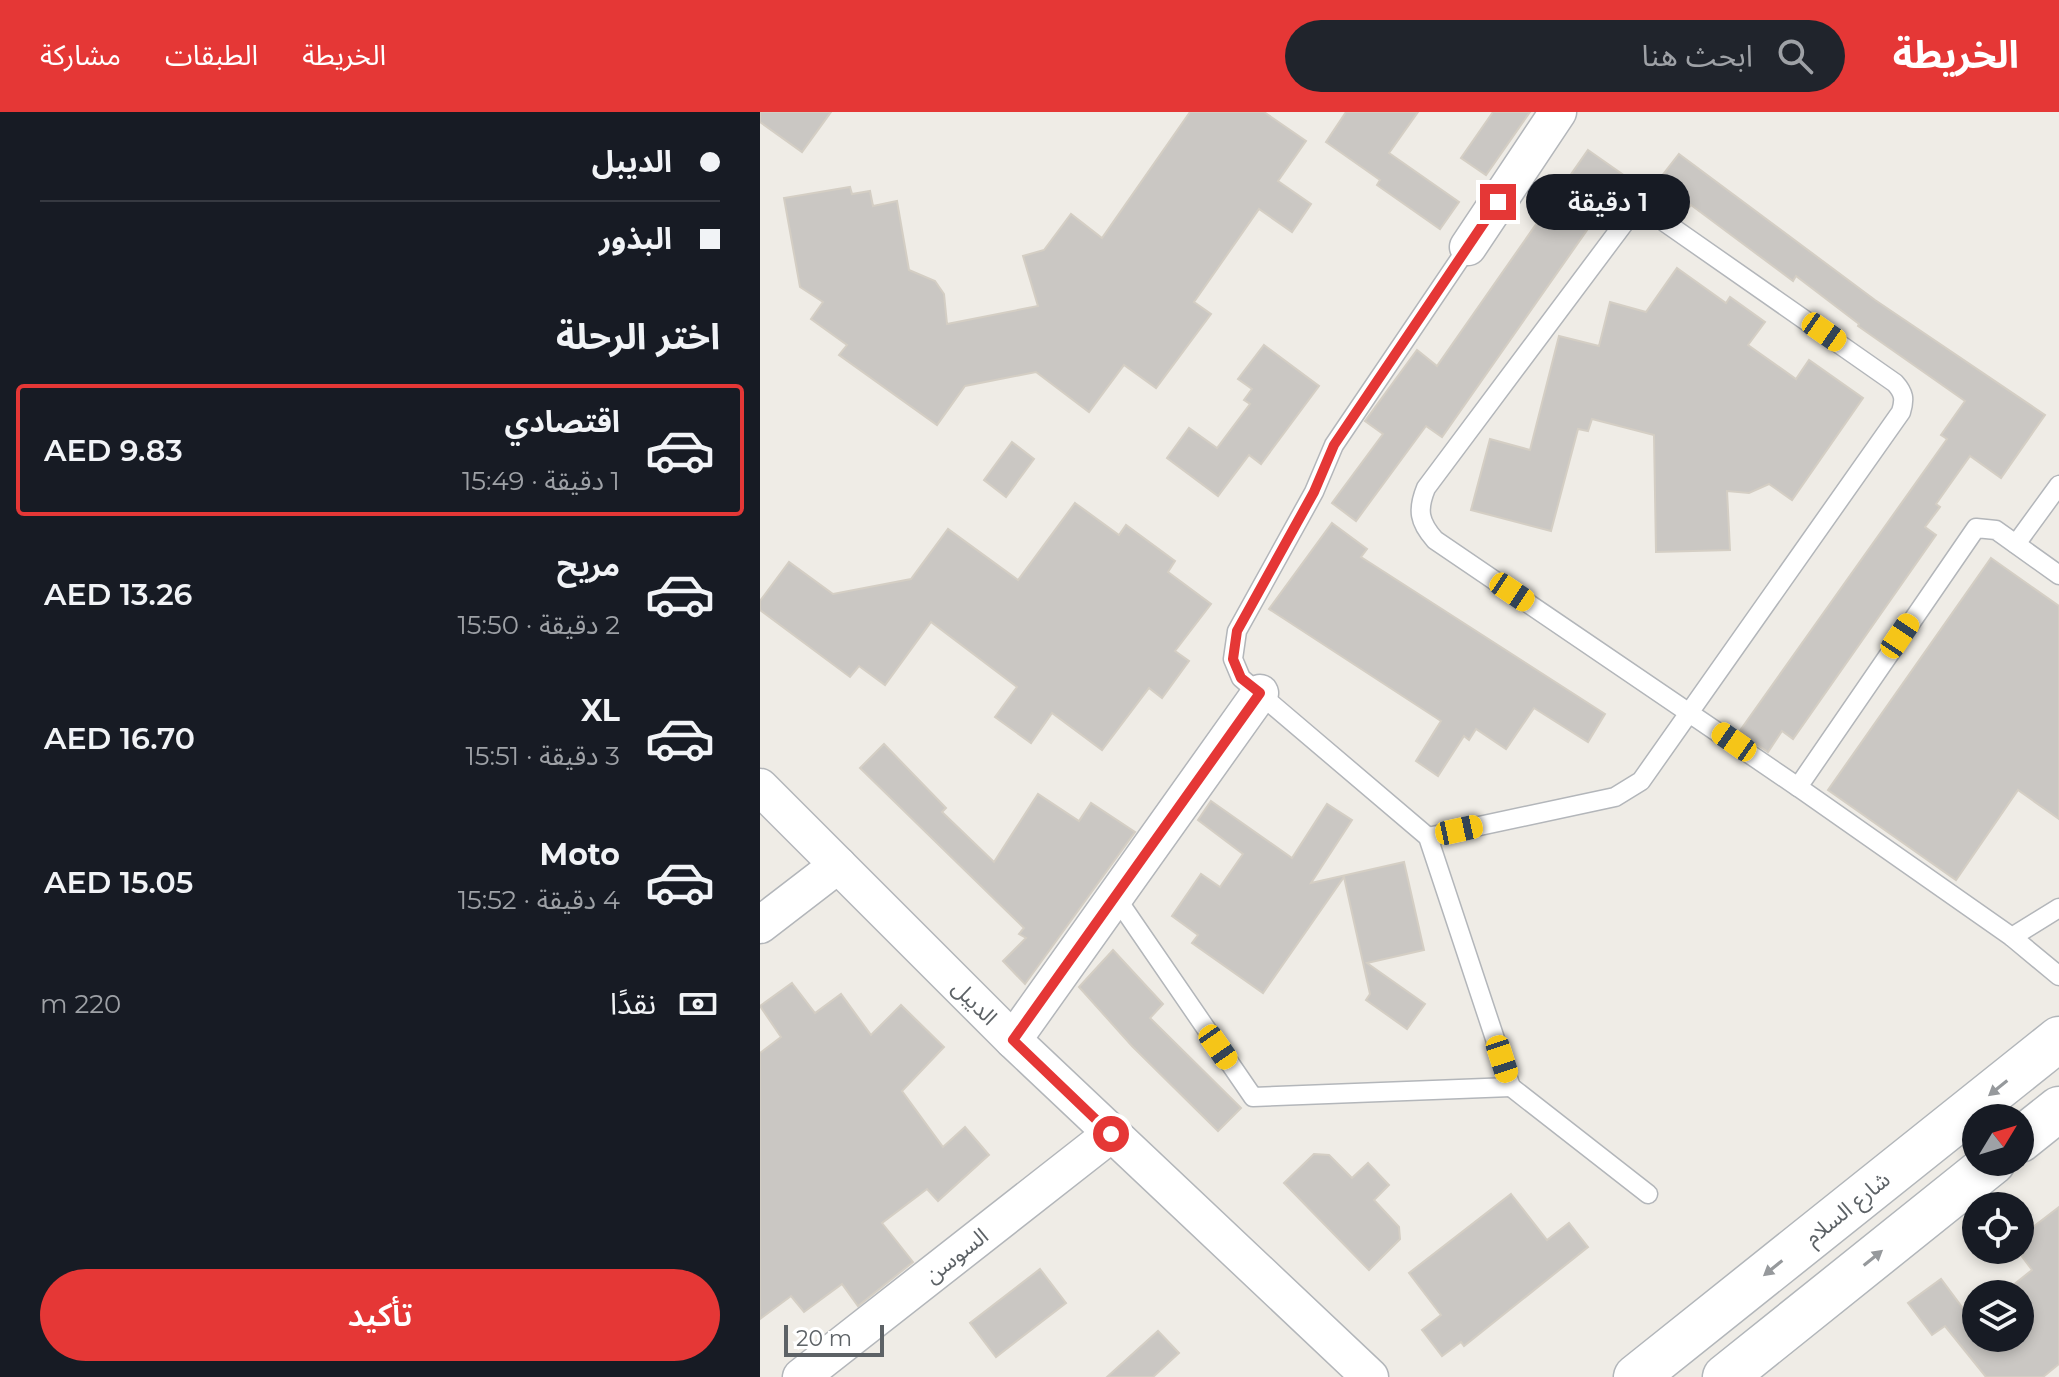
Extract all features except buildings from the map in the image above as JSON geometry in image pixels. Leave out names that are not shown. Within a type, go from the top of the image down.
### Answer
[{"type":"main road","name":"شارع السلام","points":[[1636,1377],[2059,1039]]},
{"type":"main road","points":[[2034,1129],[2059,1109]]},
{"type":"main road","points":[[1725,1377],[1976,1176]]},
{"type":"street","points":[[1468,247],[1558,112]]},
{"type":"street","points":[[1013,1040],[1260,693]]},
{"type":"street","name":"الديبل","points":[[760,787],[1013,1040],[1370,1377]]},
{"type":"street","points":[[760,925],[838,865]]},
{"type":"street","name":"السوسن","points":[[801,1377],[1111,1134]]},
{"type":"lane","points":[[1428,837],[1629,791],[1641,781],[1691,713],[1904,402],[1902,391],[1895,383],[1646,209],[1628,218],[1426,488],[1419,506],[1422,525],[1435,540],[1691,713],[1798,787],[2012,937],[2059,976]]},
{"type":"lane","points":[[1468,247],[1334,445],[1314,492],[1237,631],[1233,659],[1241,678],[1428,837],[1511,1087],[1648,1194]]},
{"type":"lane","points":[[2016,544],[2059,485]]},
{"type":"lane","points":[[1798,787],[1968,535],[1976,528],[1986,527],[2059,575]]},
{"type":"lane","points":[[1115,896],[1253,1097],[1511,1087]]},
{"type":"lane","points":[[2012,937],[2059,908]]},
{"type":"route","points":[[1111,1134],[1013,1040],[1260,693],[1241,678],[1233,659],[1237,631],[1314,492],[1334,445],[1498,202]]}]
